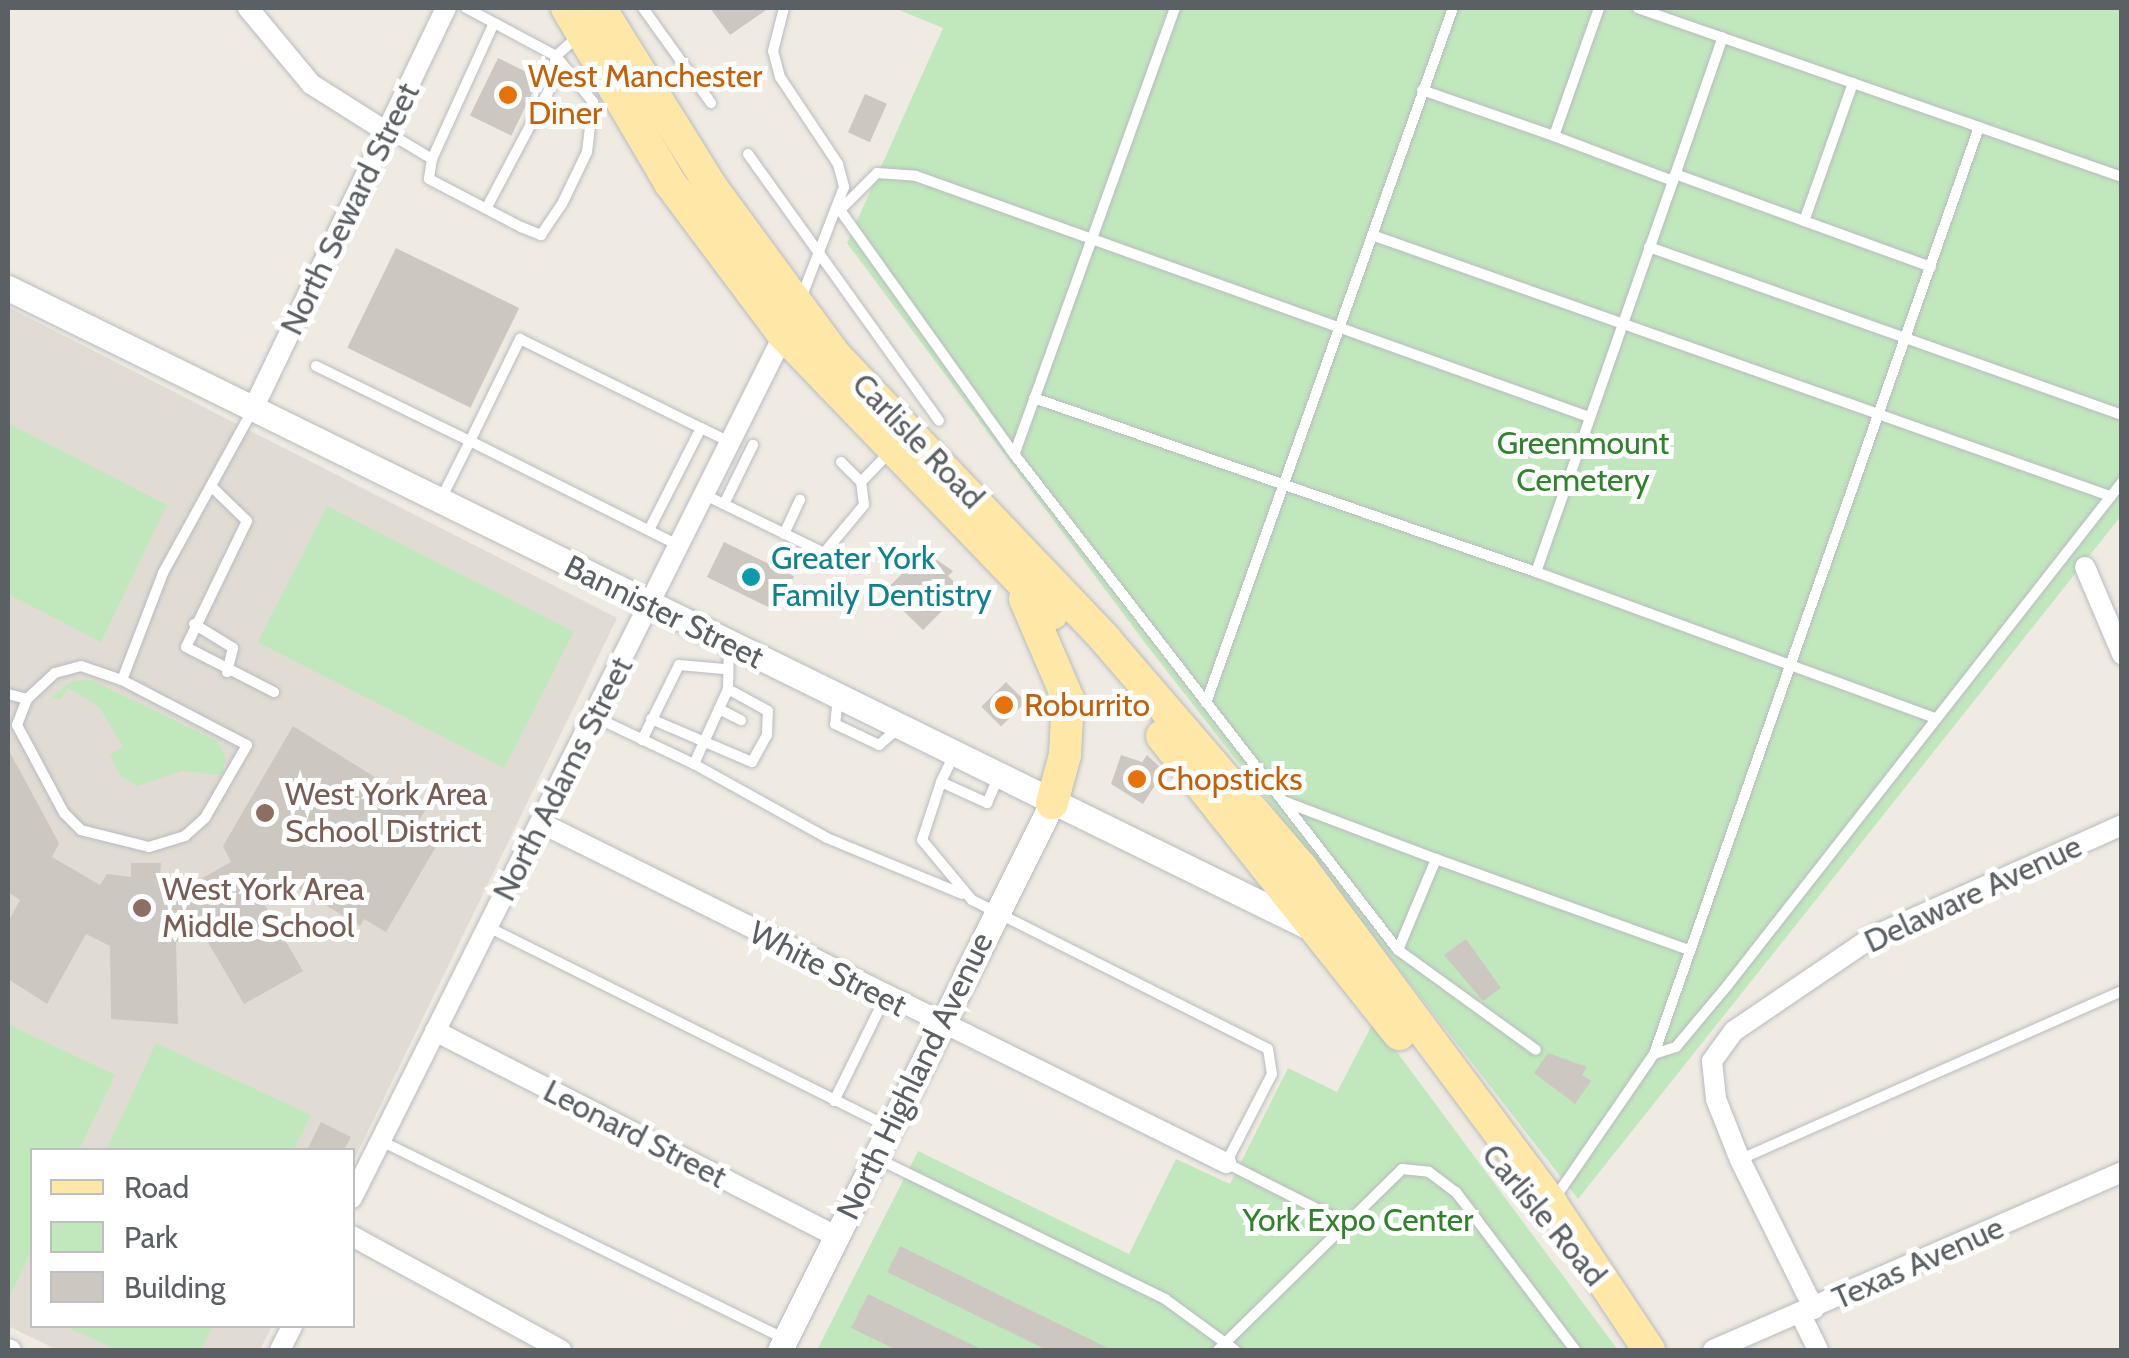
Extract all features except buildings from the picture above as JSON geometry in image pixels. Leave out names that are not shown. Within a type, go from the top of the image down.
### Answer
[{"type":"main road","name":"Carlisle Road","points":[[583,16],[790,320],[890,451],[1145,716],[1609,1294]]},
{"type":"main road","name":"Carlisle Road","points":[[790,320],[1212,760],[1429,1037],[1551,1202],[1609,1294]]},
{"type":"main road","points":[[1000,561],[1041,626],[1068,699],[1065,756],[1052,803]]},
{"type":"main road","points":[[1322,934],[1359,957],[1429,1037]]},
{"type":"main road","points":[[1609,1294],[1649,1350]]},
{"type":"street","points":[[248,8],[311,84],[388,132]]},
{"type":"street","name":"North Seward Street","points":[[252,411],[446,8]]},
{"type":"street","name":"Bannister Street","points":[[8,288],[438,505],[651,605],[727,656],[838,696],[1322,934]]},
{"type":"street","name":"North Adams Street","points":[[355,1192],[680,546],[714,500],[790,320]]},
{"type":"street","points":[[2084,567],[2122,654]]},
{"type":"street","name":"North Highland Avenue","points":[[783,1345],[1052,803]]},
{"type":"street","name":"White Street","points":[[541,823],[940,1026],[1226,1163]]},
{"type":"street","name":"Delaware Avenue","points":[[1818,1350],[1807,1312],[1716,1099],[1712,1061],[1734,1031],[1874,936],[2122,825]]},
{"type":"street","name":"Leonard Street","points":[[434,1032],[836,1236]]},
{"type":"street","name":"Texas Avenue","points":[[1713,1350],[2122,1172]]},
{"type":"street","points":[[355,1238],[561,1350]]},
{"type":"lane","points":[[466,8],[556,56],[593,102],[587,152],[541,235],[429,179],[432,159],[494,23]]},
{"type":"lane","points":[[643,8],[710,103]]},
{"type":"lane","points":[[784,8],[773,51],[780,77],[838,164],[840,210],[1014,454],[1398,950],[1536,1050]]},
{"type":"lane","points":[[1014,454],[1175,8]]},
{"type":"lane","points":[[1206,703],[1453,8]]},
{"type":"lane","points":[[1554,136],[1599,8]]},
{"type":"lane","points":[[1638,8],[2122,176]]},
{"type":"lane","points":[[487,207],[551,86],[556,56],[583,16]]},
{"type":"lane","points":[[1536,572],[1723,37]]},
{"type":"lane","points":[[1804,220],[1853,83]]},
{"type":"lane","points":[[1422,90],[1930,267]]},
{"type":"lane","points":[[1551,1202],[1654,1054],[1979,127]]},
{"type":"lane","points":[[388,132],[432,159]]},
{"type":"lane","points":[[748,154],[939,421]]},
{"type":"lane","points":[[790,320],[840,210],[877,173],[898,172],[1589,417]]},
{"type":"lane","points":[[1372,234],[2110,496]]},
{"type":"lane","points":[[1649,247],[2122,415]]},
{"type":"lane","points":[[438,505],[520,339],[701,428],[734,452],[753,445]]},
{"type":"lane","points":[[316,366],[680,546]]},
{"type":"lane","points":[[1034,398],[1536,572],[1933,717]]},
{"type":"lane","points":[[122,680],[163,573],[252,411]]},
{"type":"lane","points":[[648,530],[701,428]]},
{"type":"lane","points":[[861,482],[890,451]]},
{"type":"lane","points":[[714,500],[784,534],[832,549],[864,505],[861,482],[841,462]]},
{"type":"lane","points":[[1654,1054],[1676,1048],[1727,986],[1933,717],[2122,482]]},
{"type":"lane","points":[[210,486],[247,520],[194,624],[186,648],[227,672],[274,692]]},
{"type":"lane","points":[[784,534],[800,500]]},
{"type":"lane","points":[[194,624],[233,648],[227,672]]},
{"type":"lane","points":[[642,740],[679,665],[727,656],[728,689],[694,764]]},
{"type":"lane","points":[[81,666],[122,680],[247,745],[204,818],[185,836],[148,848],[103,839],[64,814],[17,725],[27,699],[55,673],[81,666]]},
{"type":"lane","points":[[651,719],[742,764],[760,753],[768,712],[728,689]]},
{"type":"lane","points":[[8,694],[27,699]]},
{"type":"lane","points":[[719,709],[741,720]]},
{"type":"lane","points":[[595,717],[694,764],[826,838],[968,897],[1268,1049],[1272,1074],[1226,1163],[1343,1222]]},
{"type":"lane","points":[[954,754],[922,840],[968,897]]},
{"type":"lane","points":[[941,782],[987,804],[999,776]]},
{"type":"lane","points":[[1282,801],[1689,950]]},
{"type":"lane","points":[[1398,950],[1436,859]]},
{"type":"lane","points":[[488,927],[892,1128]]},
{"type":"lane","points":[[1740,1160],[2122,990]]},
{"type":"lane","points":[[834,1101],[884,998]]},
{"type":"lane","points":[[381,1141],[783,1345]]},
{"type":"lane","points":[[876,1158],[1165,1299],[1227,1348],[1343,1222],[1402,1169],[1428,1172],[1456,1192],[1575,1350]]},
{"type":"shaded area","name":"West York Area School District","points":[[8,307],[617,618],[355,1158],[355,1148],[30,1148],[30,1328],[271,1328],[260,1350],[58,1350],[8,1326]]},
{"type":"green space","name":"Greenmount Cemetery","points":[[894,8],[2121,8],[2121,516],[1578,1199],[1145,643],[847,243],[943,28]]},
{"type":"green space","points":[[8,423],[167,505],[101,642],[8,594]]},
{"type":"green space","points":[[327,506],[574,632],[504,768],[258,642]]},
{"type":"green space","points":[[91,680],[217,741],[226,758],[222,775],[182,771],[137,786],[120,775],[110,755],[123,747],[99,707],[68,688],[61,699],[52,697],[71,681]]},
{"type":"green space","name":"York Expo Center","points":[[1374,1021],[1618,1350],[817,1350],[918,1151],[1129,1254],[1176,1159],[1230,1184],[1288,1068],[1337,1092]]},
{"type":"green space","points":[[8,1024],[115,1075],[80,1148],[30,1148],[30,1253],[9,1298]]},
{"type":"green space","points":[[156,1043],[311,1115],[295,1148],[107,1148]]},
{"type":"green space","points":[[68,1328],[212,1328],[201,1350],[118,1350]]},
{"type":"place","name":"West Manchester Diner","points":[[508,95]]},
{"type":"place","name":"Greater York Family Dentistry","points":[[751,577]]},
{"type":"place","name":"Roburrito","points":[[1004,705]]},
{"type":"place","name":"Chopsticks","points":[[1137,779]]},
{"type":"place","name":"West York Area School District","points":[[265,813]]},
{"type":"place","name":"West York Area Middle School","points":[[142,908]]}]
